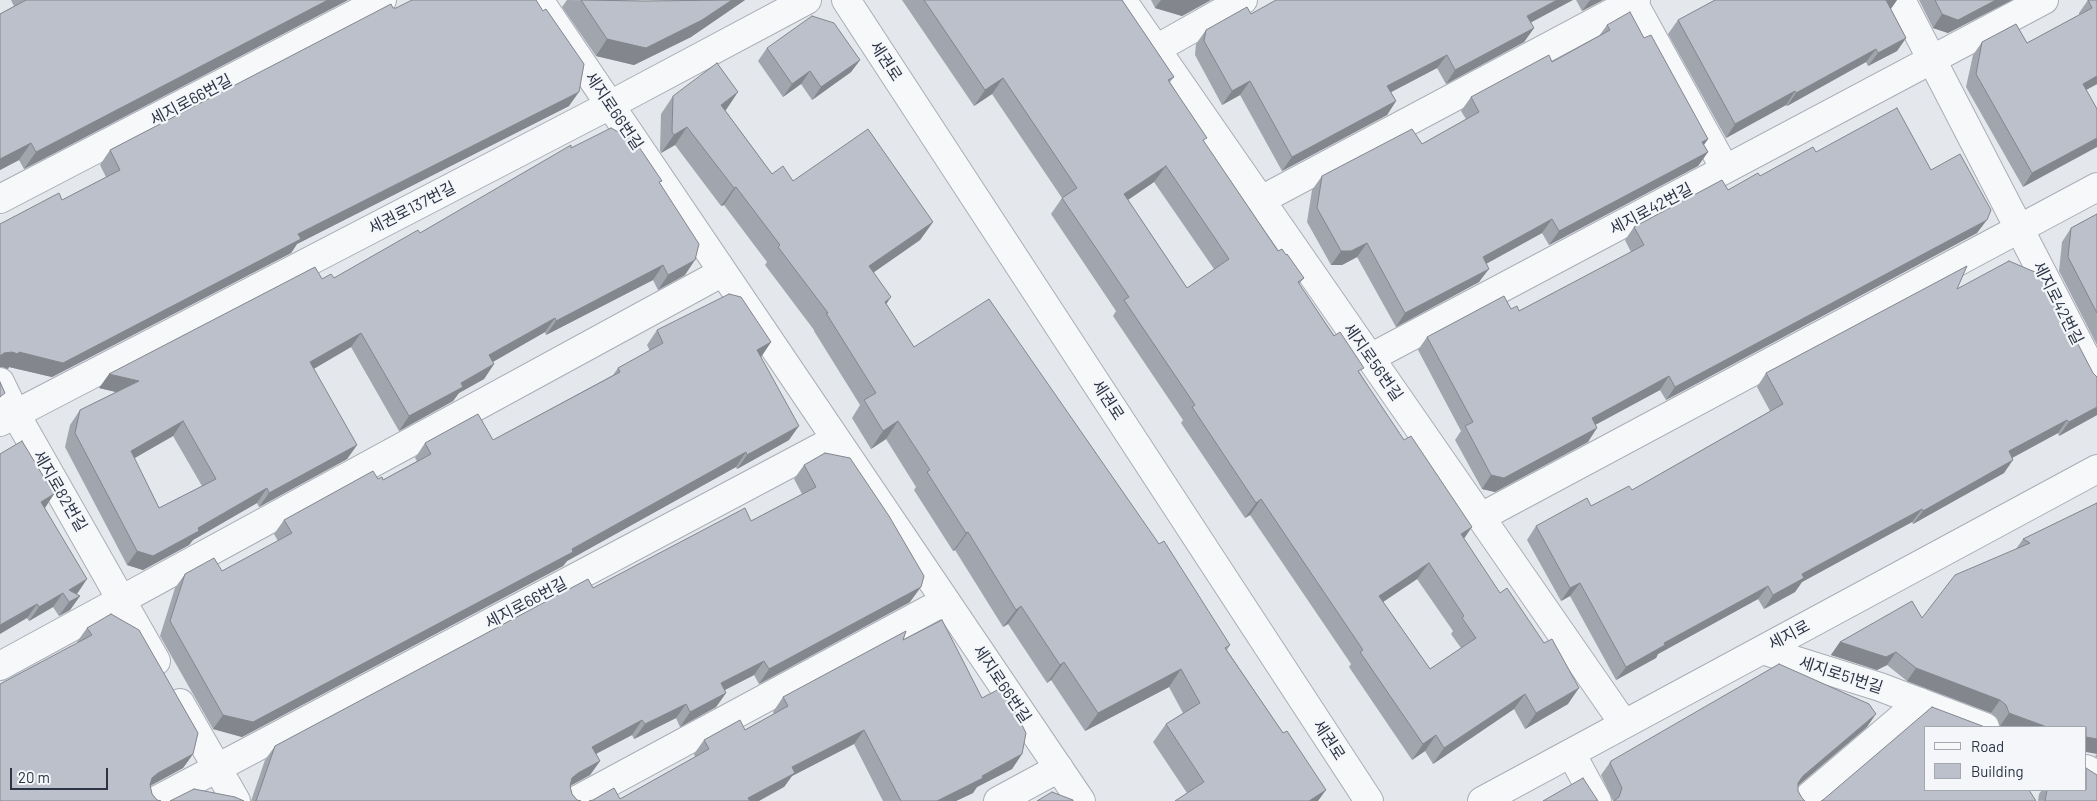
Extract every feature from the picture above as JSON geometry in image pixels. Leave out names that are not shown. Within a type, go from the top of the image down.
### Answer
[{"type":"street","name":"세지로66번길","points":[[0,199],[382,0]]},
{"type":"street","name":"세지로66번길","points":[[539,0],[1081,801]]},
{"type":"street","name":"세권로137번길","points":[[8,417],[610,105],[807,0]]},
{"type":"street","name":"세권로","points":[[846,0],[1369,801]]},
{"type":"street","name":"세지로56번길","points":[[1122,0],[1624,724]]},
{"type":"street","points":[[1156,49],[1243,0]]},
{"type":"street","name":"세지로42번길","points":[[1902,0],[2097,379]]},
{"type":"street","points":[[1932,60],[2044,0]]},
{"type":"street","points":[[1261,200],[1634,1],[1725,169]]},
{"type":"street","name":"세지로42번길","points":[[1370,358],[1932,60]]},
{"type":"street","points":[[1481,517],[2097,187]]},
{"type":"street","points":[[0,666],[724,272]]},
{"type":"street","name":"세지로82번길","points":[[0,382],[8,417],[121,600],[236,801]]},
{"type":"street","name":"세지로66번길","points":[[217,768],[836,439]]},
{"type":"street","name":"세지로","points":[[1482,801],[2097,469]]},
{"type":"street","points":[[576,801],[945,601]]},
{"type":"street","name":"세지로51번길","points":[[1762,650],[1880,688],[1982,726]]},
{"type":"street","points":[[1804,801],[1920,702]]},
{"type":"street","points":[[1572,753],[1597,801]]},
{"type":"street","points":[[155,801],[217,768]]},
{"type":"street","points":[[998,801],[1059,768]]},
{"type":"building","points":[[26,0],[328,0],[36,152],[31,143],[0,159],[0,14]]},
{"type":"building","points":[[412,0],[536,0],[543,11],[546,9],[584,64],[579,92],[298,234],[301,239],[63,363],[19,352],[18,354],[12,352],[4,353],[0,356],[0,224],[59,193],[62,200],[120,170],[110,150],[391,4],[393,8],[396,8]]},
{"type":"building","points":[[581,0],[732,0],[702,20],[646,48],[607,39]]},
{"type":"building","points":[[924,0],[1122,0],[1174,77],[1168,80],[1207,138],[1203,140],[1278,251],[1282,249],[1287,254],[1304,278],[1298,282],[1334,336],[1340,332],[1364,368],[1358,371],[1404,440],[1411,436],[1472,527],[1461,534],[1500,593],[1507,588],[1544,643],[1552,639],[1579,688],[1536,713],[1525,694],[1444,748],[1436,735],[1423,744],[1360,652],[1363,650],[1261,499],[1256,503],[1192,407],[1195,405],[1124,300],[1129,297],[1062,198],[1077,188],[1003,78],[985,90]],"holes":[[[1166,166],[1229,259],[1187,288],[1124,194]],[[1429,563],[1464,616],[1462,618],[1476,638],[1430,669],[1379,596]]]},
{"type":"building","points":[[1276,0],[1557,0],[1527,16],[1534,28],[1455,70],[1447,55],[1387,86],[1396,101],[1292,157],[1250,81],[1232,91],[1204,41],[1206,30],[1247,7],[1251,14]]},
{"type":"building","points":[[1715,0],[1886,0],[1906,38],[1878,53],[1876,49],[1735,124],[1678,20]]},
{"type":"building","points":[[1935,0],[1996,0],[1958,20],[1942,14]]},
{"type":"building","points":[[2088,0],[2097,0],[2097,76],[2083,84],[2097,109],[2097,138],[2032,173],[1976,74],[1982,42],[2016,24],[2027,43],[2092,8]]},
{"type":"building","points":[[1630,12],[1644,38],[1651,35],[1708,139],[1702,142],[1708,152],[1559,231],[1552,219],[1483,257],[1489,269],[1405,313],[1367,243],[1351,251],[1341,251],[1317,208],[1322,176],[1412,129],[1422,144],[1479,112],[1471,97],[1549,55],[1552,62],[1610,30],[1607,25]]},
{"type":"building","points":[[812,16],[834,23],[860,60],[821,87],[810,71],[792,84],[767,48]]},
{"type":"building","points":[[717,63],[738,92],[721,105],[772,174],[783,166],[793,181],[868,129],[933,222],[869,266],[891,297],[885,302],[914,347],[989,299],[1159,544],[1164,541],[1230,645],[1225,648],[1283,733],[1287,731],[1326,790],[1309,801],[1175,801],[1204,782],[1166,724],[1200,703],[1181,669],[1098,713],[1064,662],[1060,665],[1021,606],[1016,610],[968,532],[966,533],[927,472],[930,470],[898,421],[883,431],[864,400],[876,393],[826,313],[828,313],[778,247],[780,245],[687,127],[674,135],[672,132],[673,96]]},
{"type":"building","points":[[1897,108],[1931,170],[1960,154],[1991,210],[1987,220],[1675,387],[1669,376],[1592,418],[1597,428],[1504,478],[1491,475],[1465,426],[1473,422],[1427,337],[1504,296],[1511,309],[1517,306],[1519,311],[1644,245],[1634,227],[1722,180],[1728,190],[1758,173],[1760,176],[1813,147],[1816,152]]},
{"type":"building","points":[[611,128],[635,141],[662,181],[659,182],[699,244],[695,260],[668,275],[663,265],[556,321],[555,318],[489,355],[494,364],[461,383],[463,387],[409,416],[361,333],[310,362],[357,445],[269,493],[267,488],[198,528],[199,531],[153,556],[137,551],[75,433],[80,410],[139,381],[109,374],[315,267],[322,279],[331,274],[334,278],[418,230],[420,233],[571,145],[571,148]],"holes":[[[183,421],[216,479],[159,508],[131,451]]]},
{"type":"building","points":[[2097,214],[2097,313],[2068,257],[2071,228]]},
{"type":"building","points":[[2009,261],[2042,275],[2093,373],[2097,377],[2097,407],[2069,422],[2067,420],[2009,451],[2013,460],[1923,511],[1922,509],[1802,574],[1804,578],[1773,595],[1768,586],[1664,643],[1665,645],[1626,667],[1580,583],[1570,588],[1536,526],[1587,498],[1591,506],[1629,486],[1632,490],[1783,404],[1766,373],[1967,266],[1957,289]]},
{"type":"building","points":[[729,294],[741,297],[771,342],[757,350],[799,426],[747,455],[746,452],[572,549],[573,552],[253,722],[223,715],[170,621],[185,574],[214,558],[222,571],[292,533],[284,520],[373,471],[378,479],[382,477],[383,480],[431,454],[425,443],[478,414],[493,440],[620,372],[618,368],[663,343],[657,330]]},
{"type":"building","points":[[0,382],[5,393],[0,397]]},
{"type":"building","points":[[22,441],[54,494],[41,502],[87,579],[69,590],[80,596],[69,602],[63,593],[39,607],[37,604],[0,625],[0,454]]},
{"type":"building","points":[[825,453],[850,458],[889,516],[924,576],[921,587],[769,669],[764,661],[721,683],[726,693],[690,712],[686,704],[645,724],[642,720],[592,747],[600,761],[572,778],[570,786],[572,794],[577,800],[581,801],[256,801],[275,746],[588,579],[593,588],[745,508],[751,521],[816,487],[804,465]]},
{"type":"building","points":[[2097,503],[2097,739],[2087,737],[2087,726],[2044,726],[2009,713],[2006,705],[2000,700],[1916,668],[1896,652],[1886,657],[1840,642],[1912,601],[1922,618],[1955,575],[2030,543],[2023,539]]},
{"type":"building","points":[[111,614],[139,630],[198,733],[193,754],[152,778],[150,785],[152,794],[157,800],[161,801],[0,801],[0,684],[92,635],[87,628]]},
{"type":"building","points":[[942,620],[982,698],[1003,687],[1026,733],[1022,754],[982,776],[983,778],[937,801],[901,801],[864,730],[792,767],[795,773],[748,798],[750,801],[589,801],[614,788],[620,799],[709,749],[704,740],[740,720],[745,730],[788,706],[783,697],[906,631],[903,640]]},
{"type":"building","points":[[1779,664],[1869,704],[1876,714],[1803,776],[1798,783],[1798,791],[1805,801],[1614,801],[1619,797],[1622,788],[1610,763],[1611,761]]},
{"type":"building","points":[[1932,707],[1982,726],[1924,726],[1924,791],[2030,791],[2036,801],[1821,801]]},
{"type":"building","points":[[2087,769],[2097,775],[2097,801],[2045,801],[2047,791],[2087,791]]},
{"type":"building","points":[[1583,778],[1598,801],[1543,801]]},
{"type":"building","points":[[194,789],[235,797],[244,801],[170,801]]},
{"type":"building","points":[[1052,792],[1073,800],[1073,801],[1037,801]]}]
